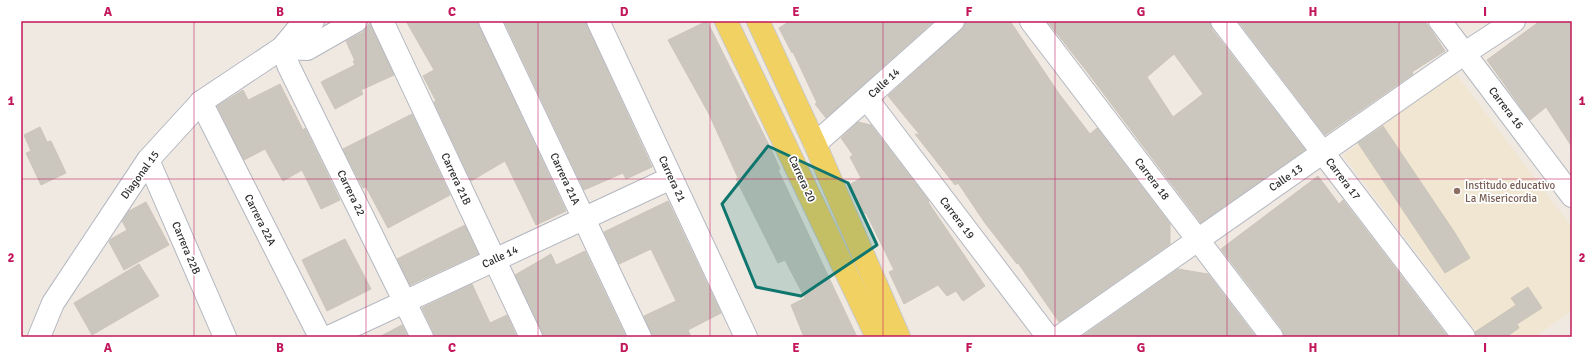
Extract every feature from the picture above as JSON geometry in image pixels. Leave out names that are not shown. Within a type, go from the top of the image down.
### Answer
[{"type":"main road","name":"Carrera 20","points":[[726,21],[877,337]]},
{"type":"main road","points":[[758,21],[815,144],[899,337]]},
{"type":"street","name":"Diagonal 15","points":[[39,337],[53,303],[148,160],[200,102],[282,48],[297,30],[314,21]]},
{"type":"street","points":[[282,48],[307,49],[356,21]]},
{"type":"street","name":"Carrera 21B","points":[[382,21],[531,337]]},
{"type":"street","name":"Carrera 21A","points":[[490,21],[640,337]]},
{"type":"street","name":"Carrera 21","points":[[598,21],[746,337]]},
{"type":"street","name":"Calle 14","points":[[815,144],[953,21]]},
{"type":"street","name":"Carrera 18","points":[[1032,21],[1272,337]]},
{"type":"street","name":"Carrera 17","points":[[1222,21],[1464,337]]},
{"type":"street","name":"Carrera 16","points":[[1440,21],[1572,196]]},
{"type":"street","name":"Calle 13","points":[[1059,337],[1322,152],[1514,21]]},
{"type":"street","name":"Carrera 22","points":[[282,48],[289,67],[422,337]]},
{"type":"street","name":"Carrera 19","points":[[867,99],[1048,337]]},
{"type":"street","name":"Carrera 22A","points":[[200,102],[320,337]]},
{"type":"street","name":"Carrera 22B","points":[[148,160],[224,337]]},
{"type":"street","name":"Calle 14","points":[[329,337],[671,178]]},
{"type":"highlighted area","points":[[768,146],[848,183],[877,245],[801,296],[756,287],[722,204]]},
{"type":"shaded area","name":"Institudo educativo La Misericordia","points":[[1454,71],[1572,227],[1572,310],[1535,337],[1480,337],[1343,155]]},
{"type":"building","points":[[406,21],[478,21],[566,211],[536,225],[505,161],[471,181],[434,102],[436,101],[423,76],[434,70]]},
{"type":"building","points":[[504,21],[586,21],[652,167],[626,179],[623,173],[584,190]]},
{"type":"building","points":[[707,21],[771,149],[780,169],[778,170],[857,337],[804,337],[791,305],[805,298],[785,260],[778,263],[736,179],[738,178],[709,114],[668,40]]},
{"type":"building","points":[[790,21],[934,21],[826,118],[815,104],[817,103],[793,52],[792,53],[779,28]]},
{"type":"building","points":[[965,21],[1010,21],[1060,95],[1090,134],[1097,128],[1170,224],[1170,244],[1059,322],[1018,263],[1017,264],[985,223],[958,183],[955,185],[915,134],[920,135],[888,96],[961,30],[965,25]]},
{"type":"building","points":[[1047,21],[1210,21],[1212,29],[1305,150],[1201,223]],"holes":[[[1174,54],[1203,94],[1173,117],[1147,77]]]},
{"type":"building","points":[[1238,21],[1425,21],[1445,51],[1412,72],[1413,74],[1325,135]]},
{"type":"building","points":[[1540,21],[1572,21],[1572,147],[1546,107],[1530,120],[1487,60]]},
{"type":"building","points":[[370,23],[394,75],[361,90],[363,94],[335,109],[321,82],[355,65],[353,61],[355,61],[346,41],[363,32]]},
{"type":"building","points":[[280,84],[303,130],[305,128],[340,200],[321,209],[302,170],[283,181],[265,149],[244,160],[217,106],[243,90],[248,100]]},
{"type":"building","points":[[412,114],[450,195],[388,228],[366,187],[363,188],[343,149]]},
{"type":"building","points":[[858,122],[871,125],[929,201],[928,202],[985,286],[963,301],[956,291],[947,296],[938,285],[904,304],[889,272],[894,270],[866,213],[865,214],[849,185],[861,178],[850,157],[853,155],[841,138]]},
{"type":"building","points":[[1383,126],[1455,233],[1470,258],[1445,273],[1358,143]]},
{"type":"building","points":[[40,127],[47,142],[51,141],[66,173],[41,185],[26,153],[31,151],[24,135]]},
{"type":"building","points":[[1318,176],[1339,204],[1343,200],[1448,337],[1284,337],[1282,329],[1221,249]]},
{"type":"building","points":[[668,201],[721,313],[688,330],[691,337],[652,337],[644,316],[676,301],[651,249],[619,264],[604,232]]},
{"type":"building","points":[[146,202],[169,245],[124,270],[109,242],[111,239],[127,230],[122,221],[129,211]]},
{"type":"building","points":[[465,225],[478,254],[410,285],[397,259]]},
{"type":"building","points":[[345,239],[371,289],[327,311],[302,260]]},
{"type":"building","points":[[585,251],[626,337],[543,337],[515,275],[551,254],[556,265]]},
{"type":"building","points":[[139,264],[159,296],[92,335],[74,303]]},
{"type":"building","points":[[1178,269],[1208,274],[1256,337],[1081,337]]},
{"type":"building","points":[[472,284],[490,323],[507,315],[517,337],[434,337],[433,331],[422,308]]},
{"type":"building","points":[[1528,287],[1542,308],[1517,324],[1519,328],[1506,337],[1476,337],[1475,332],[1516,305],[1511,298]]},
{"type":"building","points":[[402,325],[408,337],[379,337]]},
{"type":"place","name":"Institudo educativo La Misericordia","points":[[1457,191]]}]
